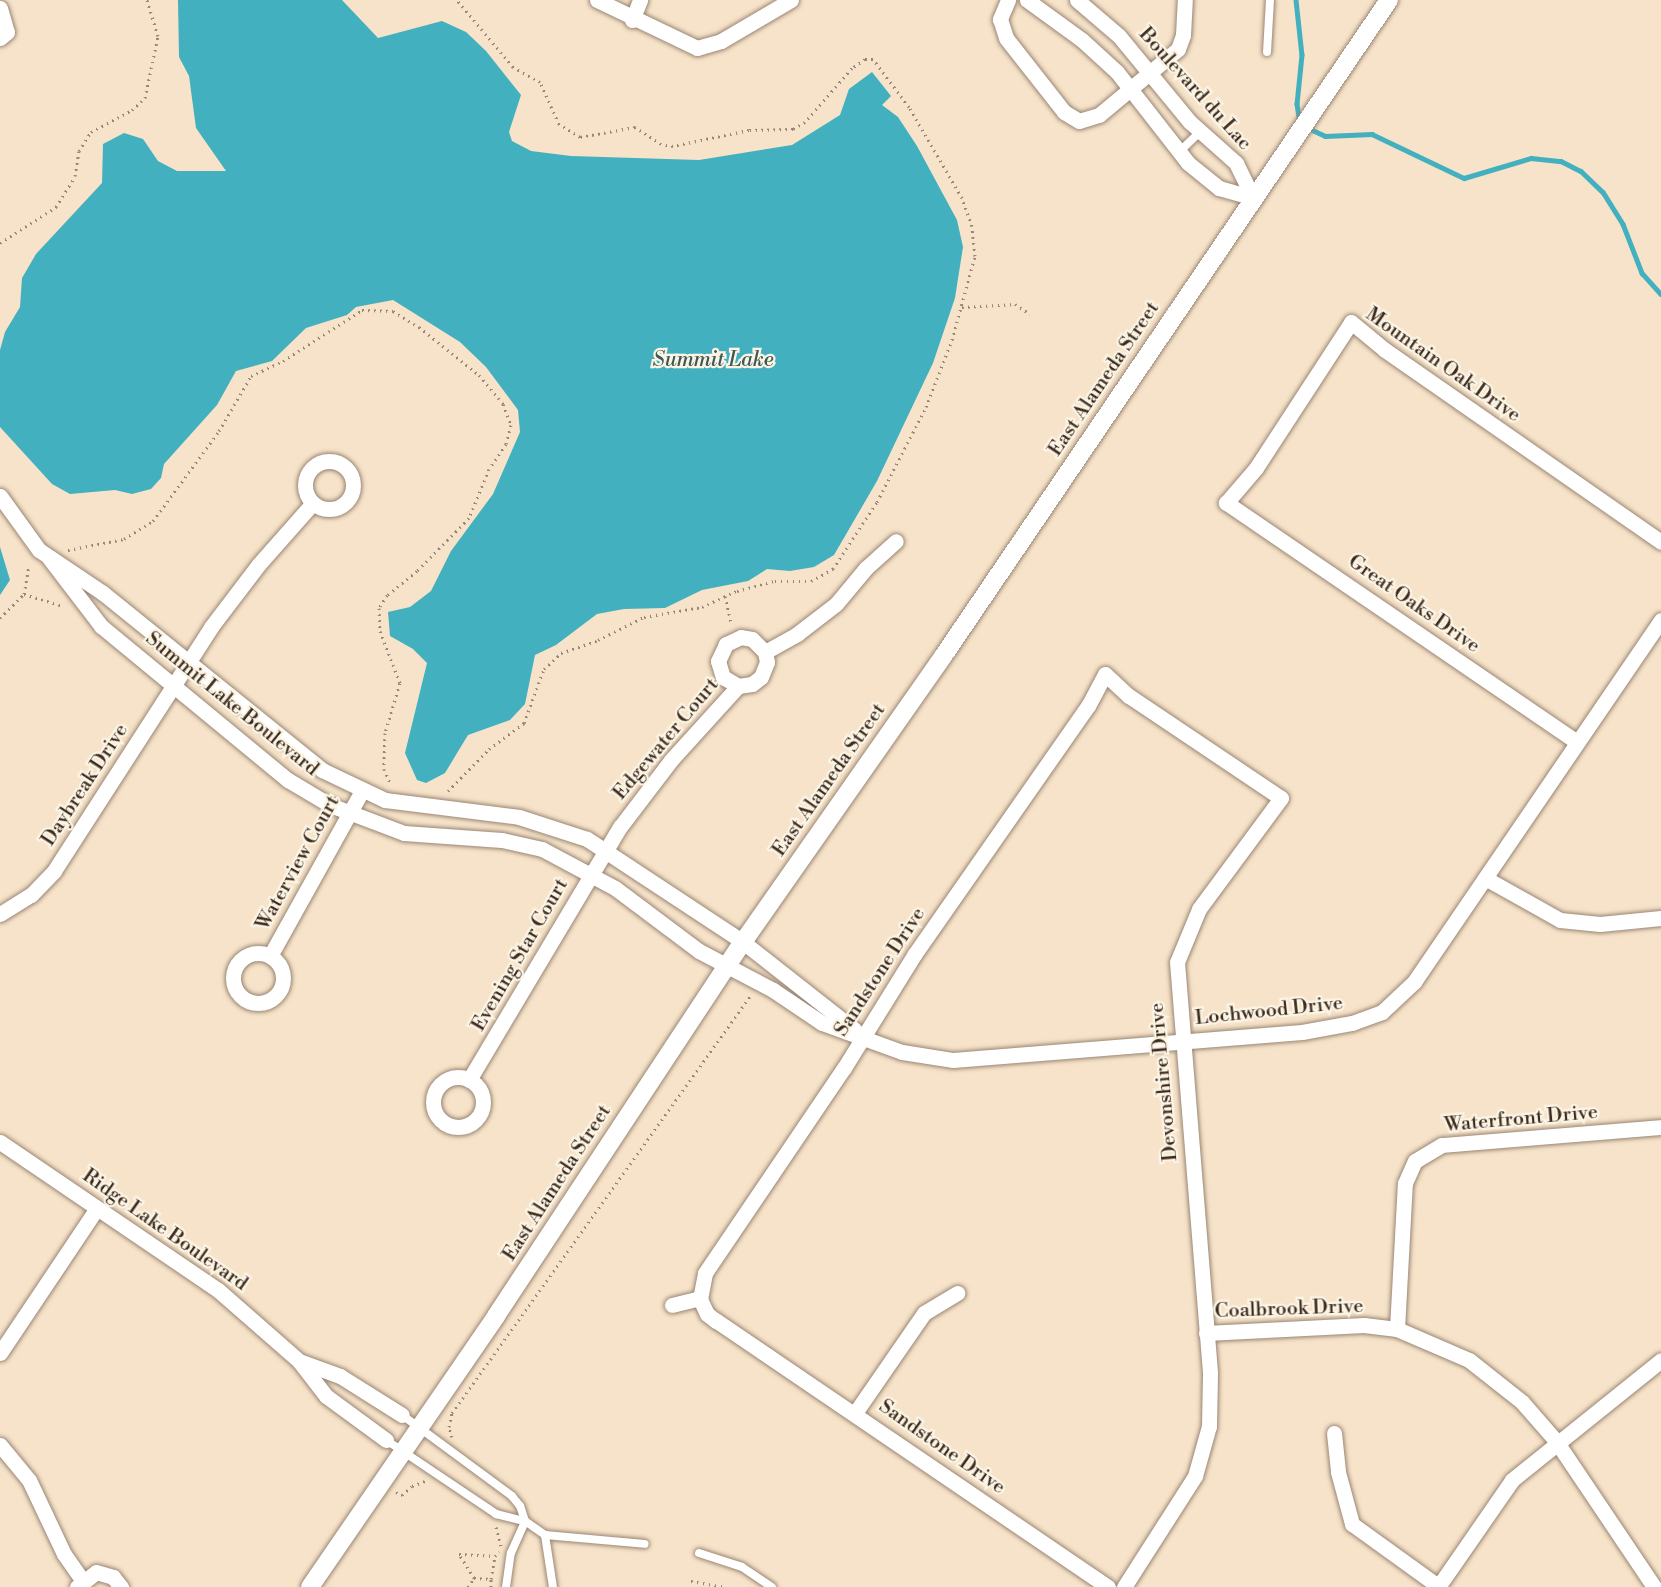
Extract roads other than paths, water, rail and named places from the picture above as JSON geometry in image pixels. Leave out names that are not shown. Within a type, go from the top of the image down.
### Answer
[{"type":"street","points":[[597,0],[632,20],[697,48],[721,41],[791,0]]},
{"type":"street","points":[[632,20],[640,0]]},
{"type":"street","points":[[1008,0],[1000,19],[1006,38],[1064,112],[1085,120],[1099,115],[1178,50],[1183,35],[1185,0]]},
{"type":"street","points":[[1028,0],[1102,57],[1131,90],[1178,153],[1219,188],[1253,198]]},
{"type":"street","name":"Boulevard du Lac","points":[[1077,0],[1119,36],[1200,132],[1236,163],[1253,198]]},
{"type":"street","name":"East Alameda Street","points":[[310,1587],[404,1452],[742,942],[944,655],[1389,0]]},
{"type":"street","points":[[0,8],[7,32],[0,38]]},
{"type":"street","name":"Mountain Oak Drive","points":[[1226,503],[1256,468],[1352,322],[1385,350],[1661,542]]},
{"type":"street","name":"Summit Lake Boulevard","points":[[0,496],[55,553],[322,770],[362,791],[415,806],[544,822],[605,850],[757,954]]},
{"type":"street","name":"Daybreak Drive","points":[[0,914],[32,895],[54,871],[237,591],[313,503]]},
{"type":"street","name":"Great Oaks Drive","points":[[1226,503],[1577,742]]},
{"type":"street","points":[[765,651],[797,634],[836,604],[866,568],[896,541]]},
{"type":"street","name":"Summit Lake Boulevard","points":[[55,553],[101,626],[288,780],[351,815],[424,837],[502,840],[542,849],[591,874],[699,951],[744,974]]},
{"type":"street","name":"Lochwood Drive","points":[[744,974],[822,1023],[902,1052],[953,1060],[1302,1032],[1352,1023],[1382,1012],[1414,982],[1661,620]]},
{"type":"street","name":"Edgewater Court","points":[[741,637],[752,639],[765,651],[766,662],[761,677],[752,684],[738,686],[726,680],[719,669],[720,652],[726,644],[741,637]]},
{"type":"street","name":"Sandstone Drive","points":[[1105,674],[1088,706],[862,1036],[705,1273],[700,1298],[702,1307],[716,1321],[855,1413],[1108,1587]]},
{"type":"street","name":"Devonshire Drive","points":[[1105,674],[1129,696],[1281,798],[1189,925],[1177,962],[1210,1399],[1200,1460],[1184,1496],[1124,1587]]},
{"type":"street","name":"Edgewater Court","points":[[605,850],[671,760],[738,686]]},
{"type":"street","name":"Waterview Court","points":[[270,956],[351,815],[362,791]]},
{"type":"street","name":"Evening Star Court","points":[[469,1080],[605,850]]},
{"type":"street","points":[[1485,878],[1560,920],[1600,924],[1661,918]]},
{"type":"street","name":"Lochwood Drive","points":[[757,954],[862,1036]]},
{"type":"street","name":"Waterfront Drive","points":[[1397,1329],[1405,1183],[1415,1161],[1442,1144],[1661,1127]]},
{"type":"street","name":"Ridge Lake Boulevard","points":[[0,1142],[218,1290],[299,1361],[326,1396],[386,1440]]},
{"type":"street","points":[[0,1353],[97,1208]]},
{"type":"street","points":[[855,1413],[924,1313],[957,1293]]},
{"type":"street","points":[[672,1305],[700,1298]]},
{"type":"street","name":"Coalbrook Drive","points":[[1206,1333],[1364,1325],[1397,1329],[1469,1360],[1522,1402],[1556,1441],[1654,1587]]},
{"type":"street","points":[[1334,1433],[1338,1472],[1352,1524],[1438,1586],[1512,1480],[1556,1441],[1661,1360]]},
{"type":"street","name":"Ridge Lake Boulevard","points":[[299,1361],[340,1376],[402,1415]]},
{"type":"street","points":[[0,1445],[29,1480],[80,1583],[104,1572],[121,1587]]},
{"type":"lane","points":[[1267,52],[1270,0]]},
{"type":"lane","points":[[1178,153],[1200,132]]},
{"type":"lane","points":[[402,1415],[512,1496],[520,1506],[525,1521],[511,1553],[506,1587]]},
{"type":"lane","points":[[386,1440],[496,1514],[525,1521],[545,1535],[645,1544]]},
{"type":"lane","points":[[545,1535],[553,1587]]},
{"type":"lane","points":[[699,1553],[742,1567],[772,1587]]},
{"type":"water","name":"Summit Lake","points":[[178,0],[342,0],[378,38],[442,21],[466,32],[486,51],[521,95],[509,132],[512,141],[531,151],[571,156],[699,160],[792,145],[840,115],[849,89],[872,72],[891,96],[882,105],[898,117],[917,146],[957,220],[963,247],[955,298],[933,363],[877,481],[834,555],[814,567],[790,571],[767,569],[748,581],[702,590],[665,608],[624,609],[597,614],[556,645],[535,655],[525,704],[510,720],[468,735],[445,773],[426,783],[417,780],[405,753],[427,663],[413,649],[390,636],[388,612],[410,607],[431,591],[451,551],[493,494],[520,432],[518,410],[486,367],[460,342],[393,300],[356,307],[347,315],[306,328],[272,361],[236,371],[217,405],[164,464],[161,478],[151,489],[132,494],[115,490],[70,494],[52,484],[0,427],[0,350],[5,332],[20,307],[22,278],[36,254],[102,183],[103,144],[124,133],[143,139],[158,161],[177,171],[226,171],[196,128],[189,76],[179,57]]},
{"type":"water","points":[[0,547],[10,580],[0,595]]},
{"type":"waterway","points":[[1296,0],[1302,55],[1297,104],[1300,122]]},
{"type":"waterway","points":[[1306,127],[1325,136],[1372,134],[1464,178],[1531,158],[1561,161],[1581,171],[1603,192],[1623,224],[1642,273],[1661,294]]}]
